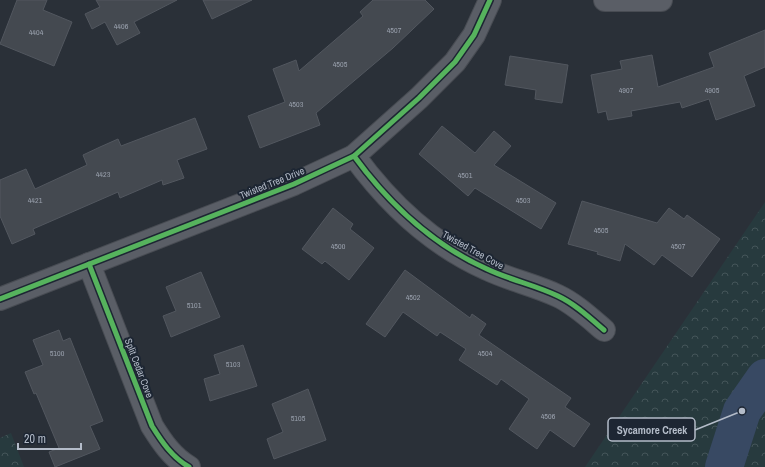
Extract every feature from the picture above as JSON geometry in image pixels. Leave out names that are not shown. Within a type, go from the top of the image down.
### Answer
[{"type":"street","name":"Twisted Tree Drive","points":[[0,299],[294,184],[354,156],[409,108],[451,66],[474,34],[490,0]]},
{"type":"street","points":[[605,0],[661,0]]},
{"type":"street","name":"Twisted Tree Cove","points":[[354,156],[368,175],[395,205],[443,245],[485,269],[511,280],[558,296],[583,312],[604,330]]},
{"type":"street","name":"Split Cedar Cove","points":[[90,264],[152,426],[165,446],[178,460],[189,467]]},
{"type":"green space","points":[[765,202],[765,467],[585,467]]},
{"type":"green space","points":[[11,433],[24,467],[0,467],[0,438]]},
{"type":"building","points":[[17,0],[47,0],[43,10],[72,22],[54,66],[0,44]]},
{"type":"building","points":[[96,0],[177,0],[134,22],[140,33],[117,45],[105,22],[92,29],[85,14],[100,7]]},
{"type":"building","points":[[203,0],[252,0],[212,19]]},
{"type":"building","points":[[373,0],[425,0],[434,9],[393,48],[316,113],[320,125],[260,148],[248,116],[285,102],[273,69],[296,60],[299,71],[363,16],[360,12]]},
{"type":"building","points":[[765,30],[765,67],[744,76],[755,106],[716,120],[709,99],[682,108],[680,102],[631,111],[632,116],[608,120],[606,111],[598,113],[591,75],[622,69],[620,61],[652,55],[658,87],[714,67],[709,53]]},
{"type":"building","points":[[510,56],[568,65],[562,103],[535,99],[536,90],[505,85]]},
{"type":"building","points":[[195,118],[207,149],[177,160],[184,178],[163,185],[162,180],[120,198],[118,192],[33,229],[35,234],[12,244],[0,216],[0,180],[26,169],[35,189],[87,165],[83,155],[118,139],[121,146]]},
{"type":"building","points":[[442,126],[475,153],[494,131],[511,146],[494,165],[556,203],[541,229],[475,188],[468,196],[419,154]]},
{"type":"building","points":[[582,201],[657,223],[669,208],[684,219],[687,215],[720,239],[692,277],[662,255],[654,265],[625,244],[620,261],[597,254],[598,252],[568,244]]},
{"type":"building","points":[[333,208],[353,224],[350,229],[374,248],[349,280],[325,261],[322,264],[302,249]]},
{"type":"building","points":[[405,270],[470,318],[472,314],[486,324],[479,335],[571,398],[565,407],[590,424],[574,447],[550,430],[537,449],[509,429],[529,399],[501,379],[497,385],[459,360],[466,349],[440,332],[437,336],[403,312],[385,337],[366,324]]},
{"type":"building","points":[[201,272],[220,317],[171,337],[163,316],[176,311],[166,287]]},
{"type":"building","points":[[59,330],[63,341],[70,338],[103,421],[90,426],[100,449],[55,467],[49,452],[59,448],[36,393],[34,394],[25,372],[43,365],[33,340]]},
{"type":"building","points":[[243,345],[257,386],[210,401],[204,379],[220,374],[214,355]]},
{"type":"building","points":[[308,389],[326,440],[274,459],[267,439],[283,432],[272,404]]},
{"type":"waterway","points":[[724,467],[742,411],[765,378]]},
{"type":"cycle path","points":[[0,299],[294,184],[354,156],[419,98],[455,62],[474,35],[490,0]]},
{"type":"cycle path","points":[[354,156],[397,207],[413,222],[448,248],[496,273],[564,299],[604,330]]},
{"type":"cycle path","points":[[89,264],[152,426],[172,454],[189,467]]},
{"type":"place","name":"Sycamore Creek","points":[[742,411]]}]
